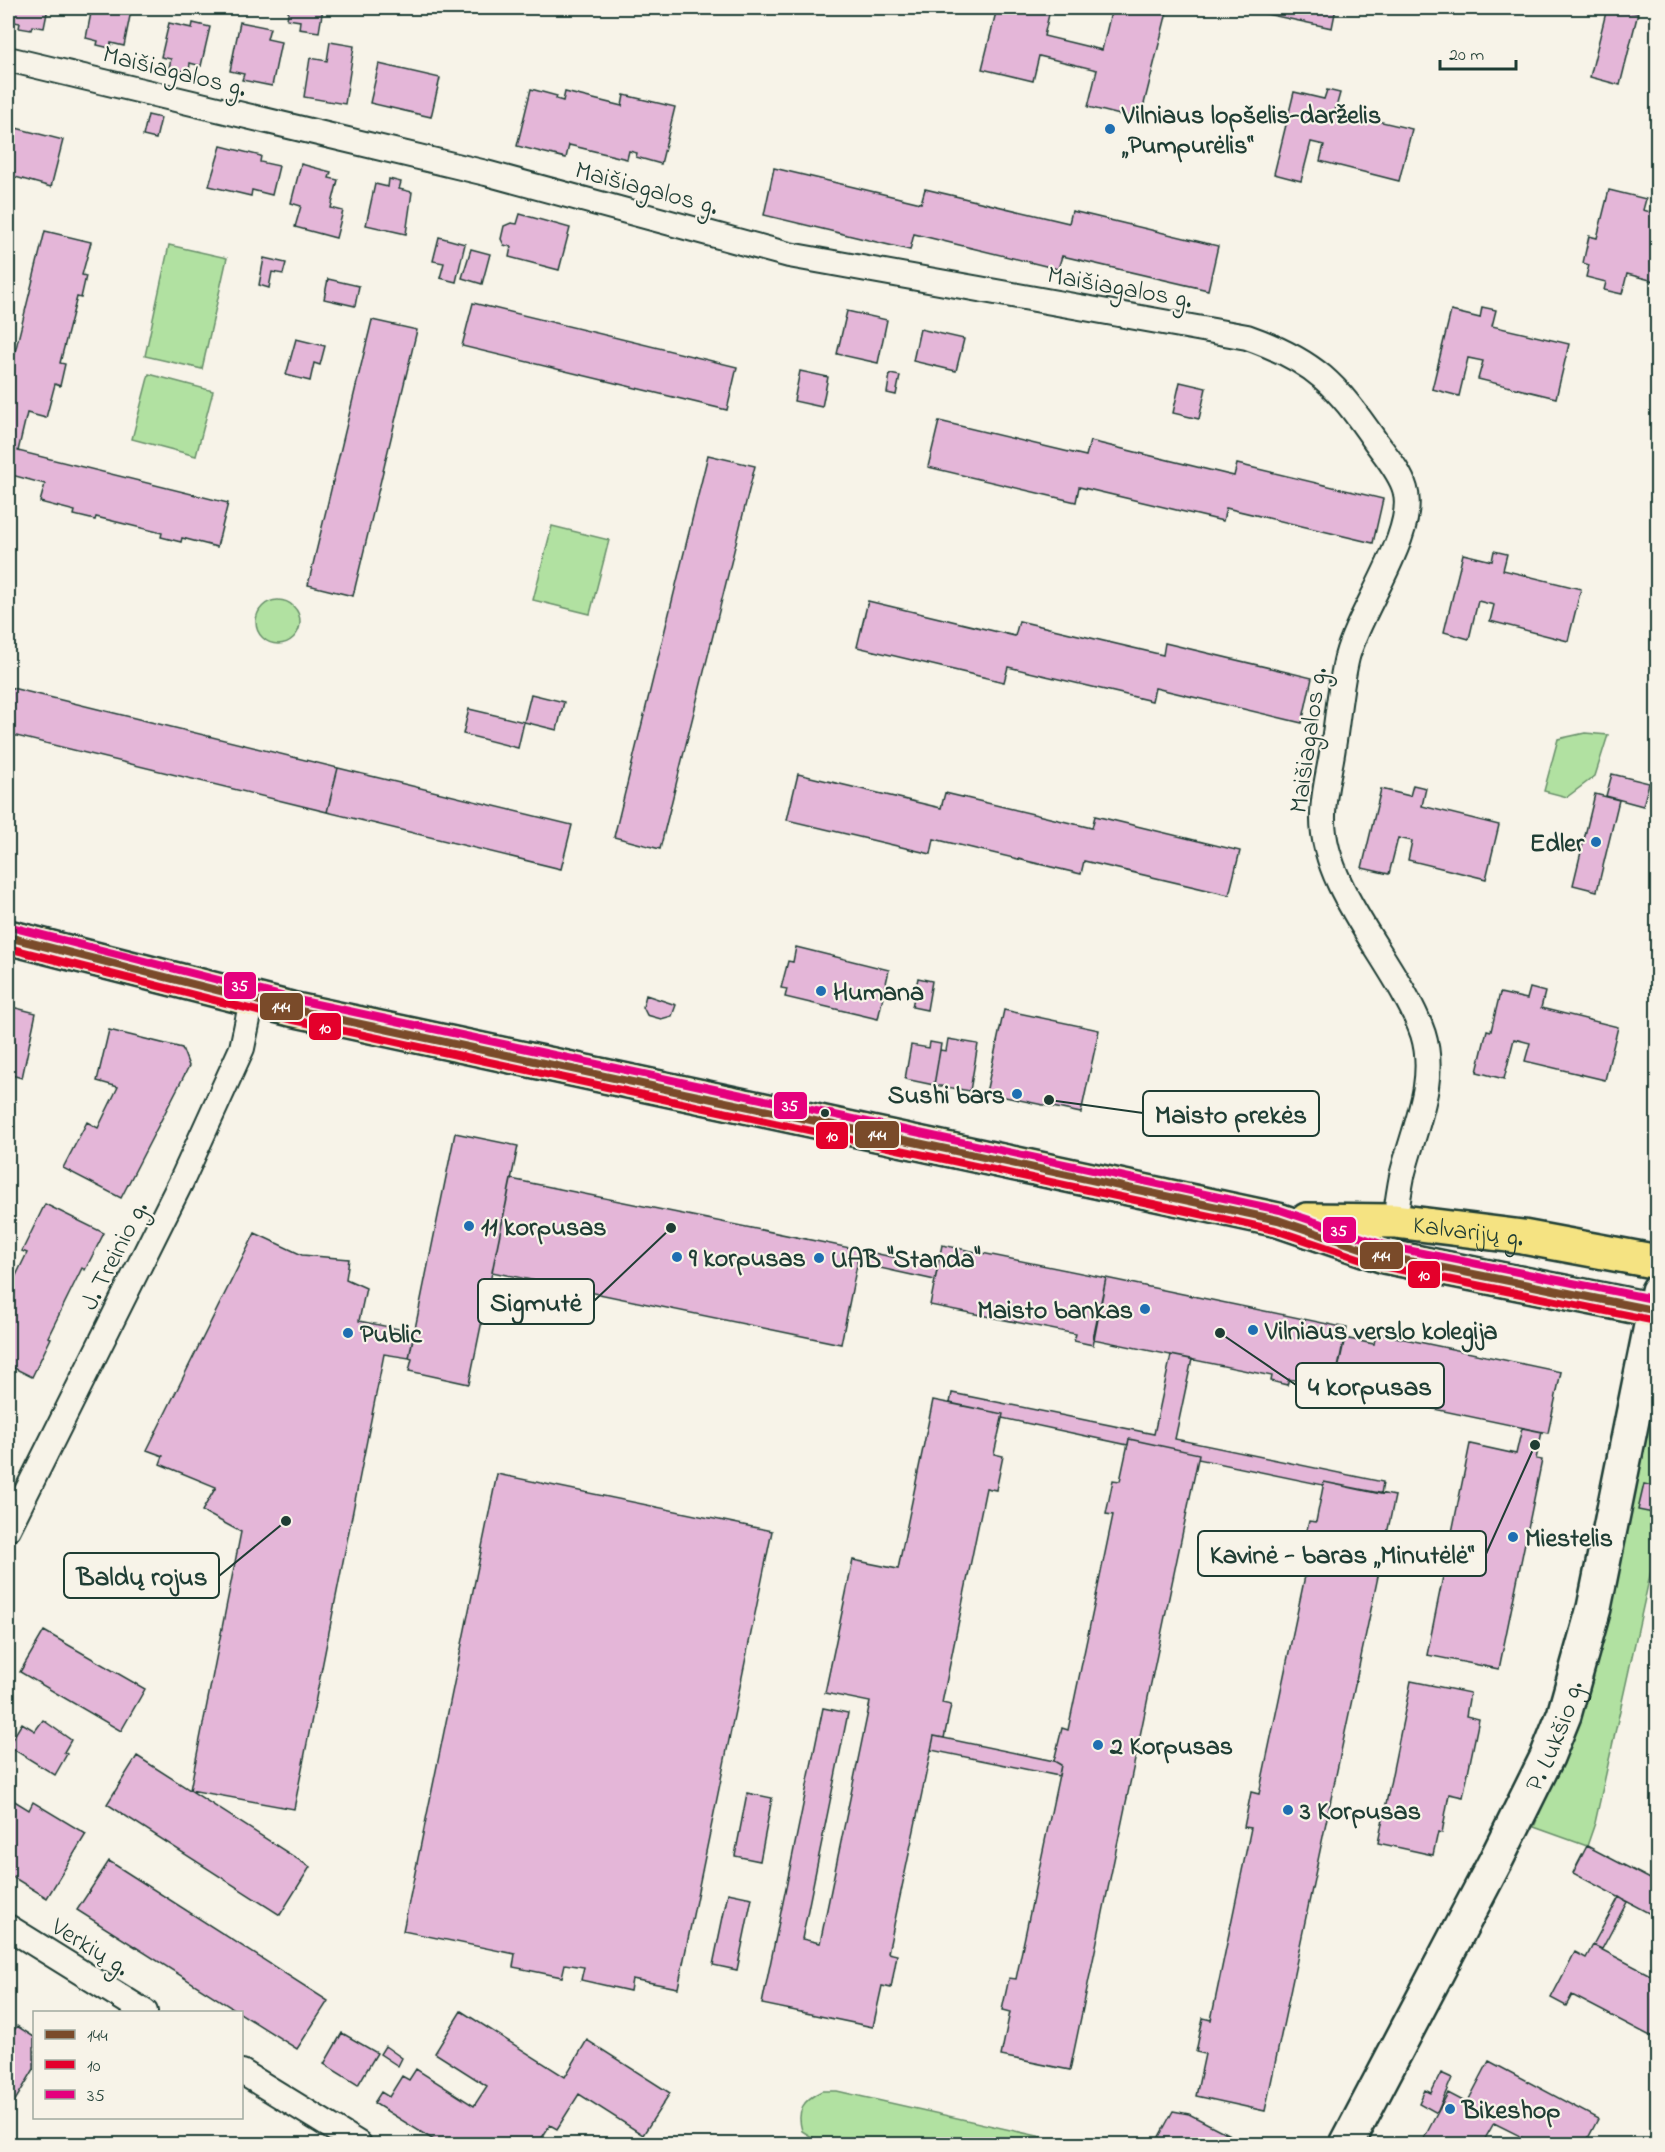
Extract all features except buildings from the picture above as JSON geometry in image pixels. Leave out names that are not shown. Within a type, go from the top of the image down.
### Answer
[{"type":"main road","name":"Kalvarijų g.","points":[[8,937],[252,999],[1278,1220],[1384,1256],[1656,1304]]},
{"type":"main road","name":"Kalvarijų g.","points":[[1278,1220],[1395,1221],[1522,1237],[1658,1262]]},
{"type":"street","name":"Maišiagalos g.","points":[[8,59],[486,173],[789,255],[1247,337],[1302,359],[1324,375],[1348,402],[1392,465],[1405,486],[1409,506],[1405,527],[1355,632],[1347,658],[1323,815],[1324,837],[1334,867],[1354,911],[1413,1013],[1425,1046],[1427,1081],[1402,1177],[1395,1221]]},
{"type":"street","name":"J. Treinio g.","points":[[8,1529],[186,1172],[242,1048],[252,999]]},
{"type":"street","name":"P. Lukšio g.","points":[[1347,2145],[1495,1862],[1546,1757],[1564,1714],[1594,1608],[1656,1304]]},
{"type":"street","name":"Verkių g.","points":[[8,1927],[143,2011]]},
{"type":"street","points":[[243,2073],[359,2145]]},
{"type":"green space","points":[[169,245],[227,258],[202,369],[145,356]]},
{"type":"green space","points":[[149,374],[213,391],[196,456],[132,439]]},
{"type":"green space","points":[[552,526],[609,540],[590,614],[533,600]]},
{"type":"green space","points":[[278,600],[293,607],[300,622],[293,637],[278,644],[263,637],[256,622],[263,607]]},
{"type":"green space","points":[[1585,733],[1608,735],[1595,776],[1567,797],[1544,791],[1558,739]]},
{"type":"green space","points":[[1657,1385],[1657,1544],[1595,1823],[1587,1846],[1534,1827],[1581,1710],[1601,1638]]},
{"type":"green space","points":[[822,2091],[837,2091],[1073,2144],[823,2144],[802,2131],[800,2124],[803,2106],[810,2098]]},
{"type":"transit line","name":"35","points":[[11,927],[293,999],[1280,1210],[1387,1246],[1658,1300]]},
{"type":"transit line","name":"144","points":[[8,937],[291,1009],[1278,1220],[1384,1256],[1658,1311]]},
{"type":"transit line","name":"10","points":[[8,948],[289,1019],[1275,1230],[1382,1266],[1656,1321]]},
{"type":"place","name":"Vilniaus lopšelis-darželis „Pumpurėlis“","points":[[1110,129]]},
{"type":"place","name":"Edler","points":[[1596,842]]},
{"type":"place","name":"Humana","points":[[821,991]]},
{"type":"place","name":"Sushi bars","points":[[1017,1094]]},
{"type":"place","name":"Maisto prekės","points":[[1049,1100]]},
{"type":"place","name":"11 korpusas","points":[[469,1226]]},
{"type":"place","name":"Sigmutė","points":[[671,1228]]},
{"type":"place","name":"9 korpusas","points":[[677,1257]]},
{"type":"place","name":"UAB \"Standa\"","points":[[819,1258]]},
{"type":"place","name":"Maisto bankas","points":[[1145,1309]]},
{"type":"place","name":"Vilniaus verslo kolegija","points":[[1253,1330]]},
{"type":"place","name":"Public","points":[[348,1333]]},
{"type":"place","name":"4 korpusas","points":[[1220,1333]]},
{"type":"place","name":"Kavinė - baras „Minutėlė“","points":[[1535,1445]]},
{"type":"place","name":"Baldų rojus","points":[[286,1521]]},
{"type":"place","name":"Miestelis","points":[[1513,1537]]},
{"type":"place","name":"2 Korpusas","points":[[1098,1745]]},
{"type":"place","name":"3 Korpusas","points":[[1288,1810]]},
{"type":"place","name":"Bikeshop","points":[[1450,2109]]}]
